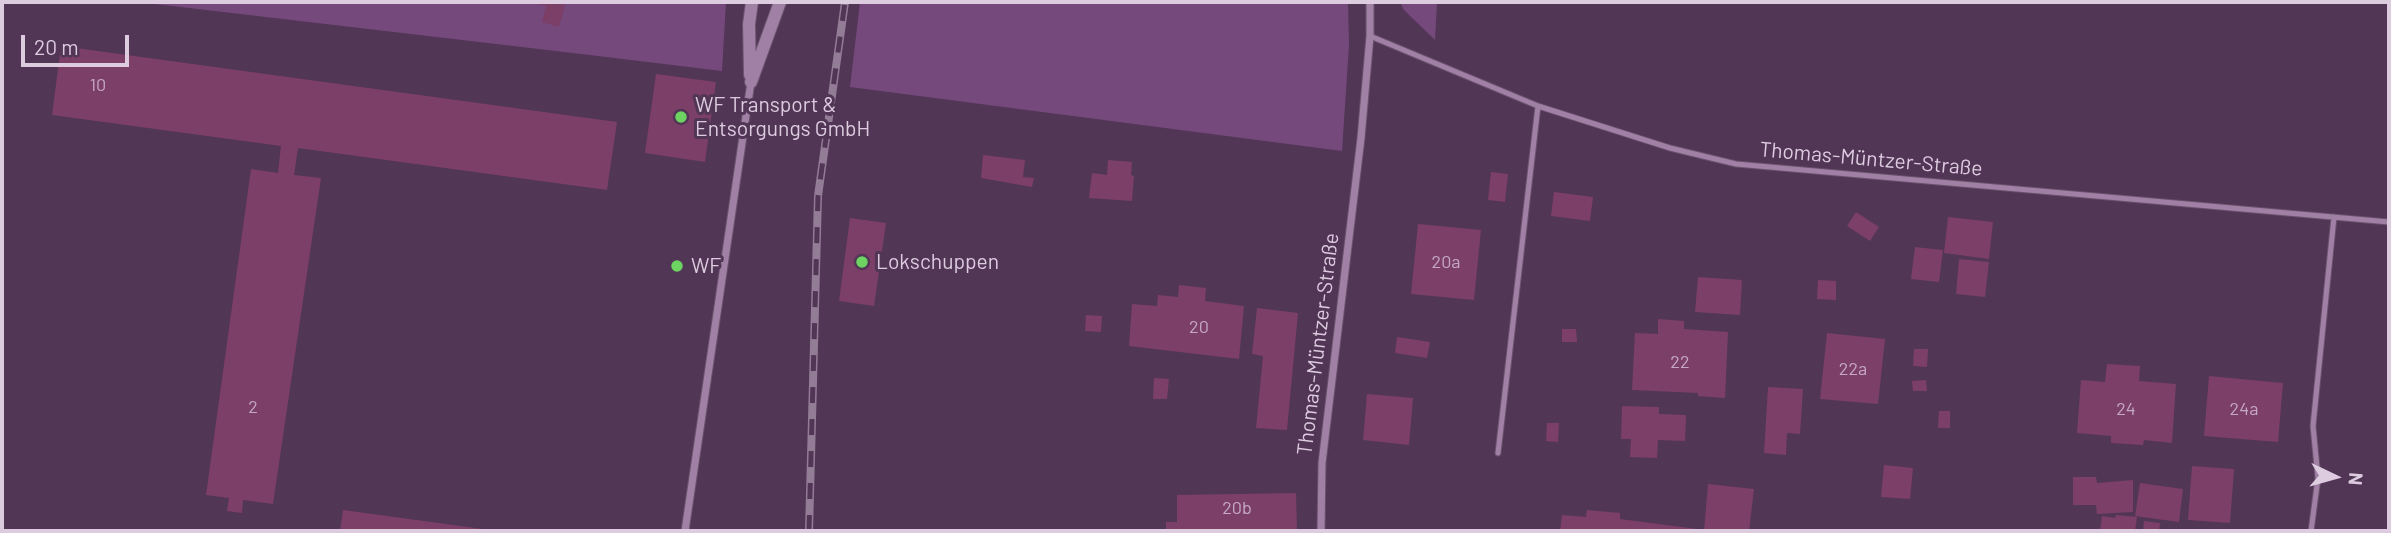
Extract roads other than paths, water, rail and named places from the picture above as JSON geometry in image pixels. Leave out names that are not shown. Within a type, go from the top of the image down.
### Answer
[{"type":"street","points":[[685,531],[751,82],[749,24],[752,2]]},
{"type":"street","points":[[751,82],[780,2]]},
{"type":"street","name":"Thomas-Müntzer-Straße","points":[[1321,531],[1322,463],[1360,138],[1370,36],[1370,2]]},
{"type":"lane","name":"Thomas-Müntzer-Straße","points":[[1370,36],[1538,106],[1670,148],[1736,164],[2389,222]]},
{"type":"lane","points":[[1498,453],[1538,106]]},
{"type":"lane","points":[[2311,531],[2318,478],[2313,426],[2334,217]]},
{"type":"railway","points":[[809,531],[818,196],[845,2]]},
{"type":"place","name":"WF Transport & Entsorgungs GmbH","points":[[681,117]]},
{"type":"place","name":"Lokschuppen","points":[[862,262]]},
{"type":"place","name":"WF","points":[[677,266]]}]
